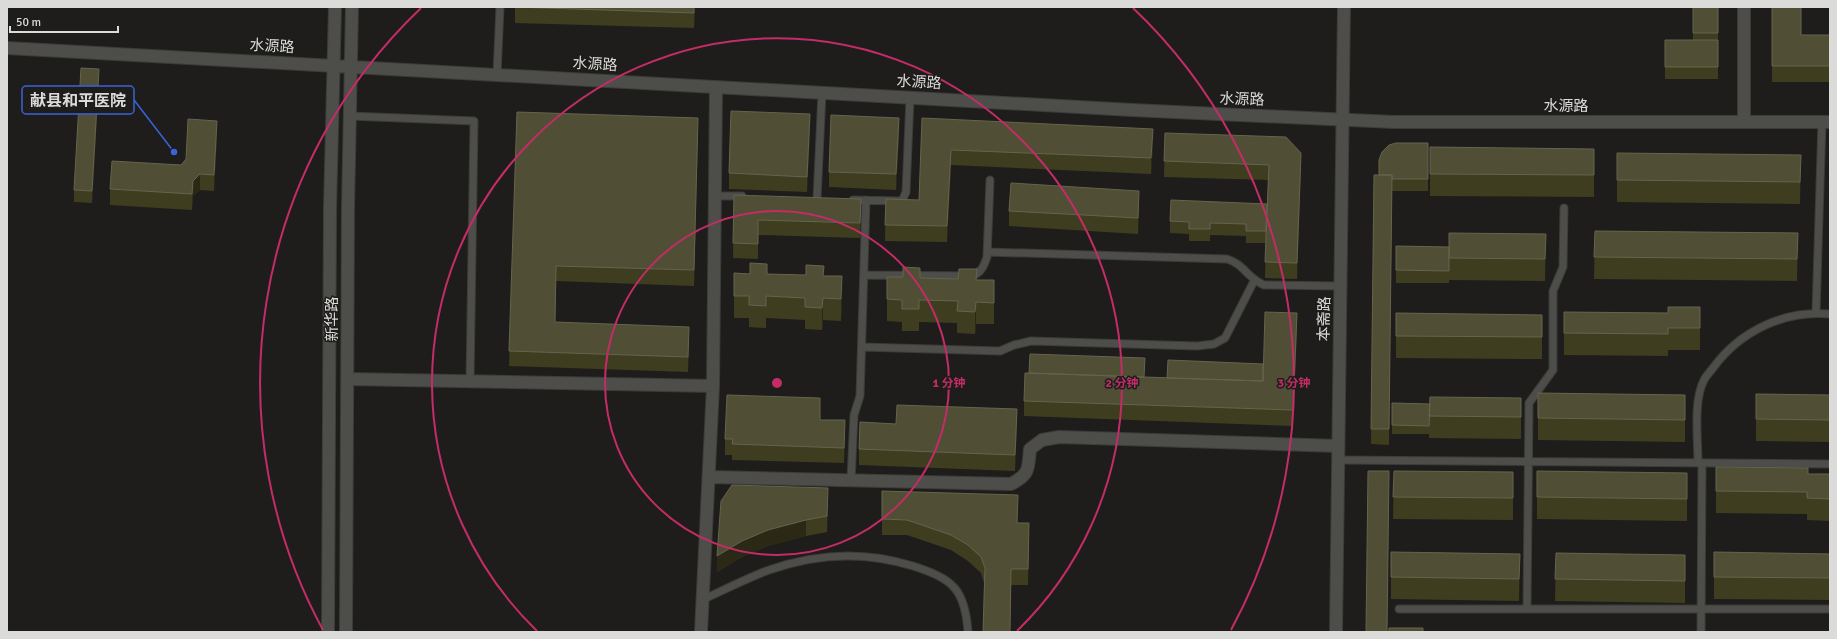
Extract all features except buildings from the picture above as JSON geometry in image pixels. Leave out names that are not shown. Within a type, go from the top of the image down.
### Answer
[{"type":"street","name":"新华路","points":[[328,632],[330,216],[335,7]]},
{"type":"street","name":"新华路","points":[[346,632],[348,208],[352,7]]},
{"type":"street","name":"本斋路","points":[[1336,632],[1344,7]]},
{"type":"street","points":[[1744,7],[1744,122]]},
{"type":"street","name":"水源路","points":[[7,48],[1140,111],[1394,122],[1826,122]]},
{"type":"street","points":[[701,632],[713,386],[716,87]]},
{"type":"street","points":[[348,379],[713,386]]},
{"type":"street","points":[[709,477],[1011,484],[1023,478],[1028,467],[1030,449],[1042,440],[1058,437],[1338,446]]},
{"type":"lane","points":[[497,75],[500,7]]},
{"type":"lane","points":[[810,199],[821,199],[822,93]]},
{"type":"lane","points":[[845,200],[902,201],[906,192],[910,98]]},
{"type":"lane","points":[[350,116],[474,121],[470,381]]},
{"type":"lane","points":[[1816,313],[1826,122]]},
{"type":"lane","points":[[864,275],[972,276],[977,274],[984,267],[987,252],[990,180]]},
{"type":"lane","points":[[715,196],[746,197]]},
{"type":"lane","points":[[851,480],[854,415],[860,396],[866,200]]},
{"type":"lane","points":[[1527,609],[1529,404],[1553,370],[1553,291],[1563,267],[1564,208]]},
{"type":"lane","points":[[987,252],[1227,259],[1236,261],[1254,281],[1271,286],[1340,286]]},
{"type":"lane","points":[[862,347],[1000,351],[1014,345],[1031,341],[1197,346],[1214,344],[1225,338],[1254,281]]},
{"type":"lane","points":[[1701,632],[1698,400],[1704,380],[1722,355],[1746,335],[1772,321],[1799,315],[1816,313],[1830,314]]},
{"type":"lane","points":[[1338,460],[1830,464]]},
{"type":"lane","points":[[702,600],[769,570],[812,559],[846,556],[875,557],[935,573],[952,584],[960,595],[966,611],[968,632]]},
{"type":"lane","points":[[1399,609],[1830,609]]},
{"type":"place","name":"献县和平医院","points":[[174,152]]}]
